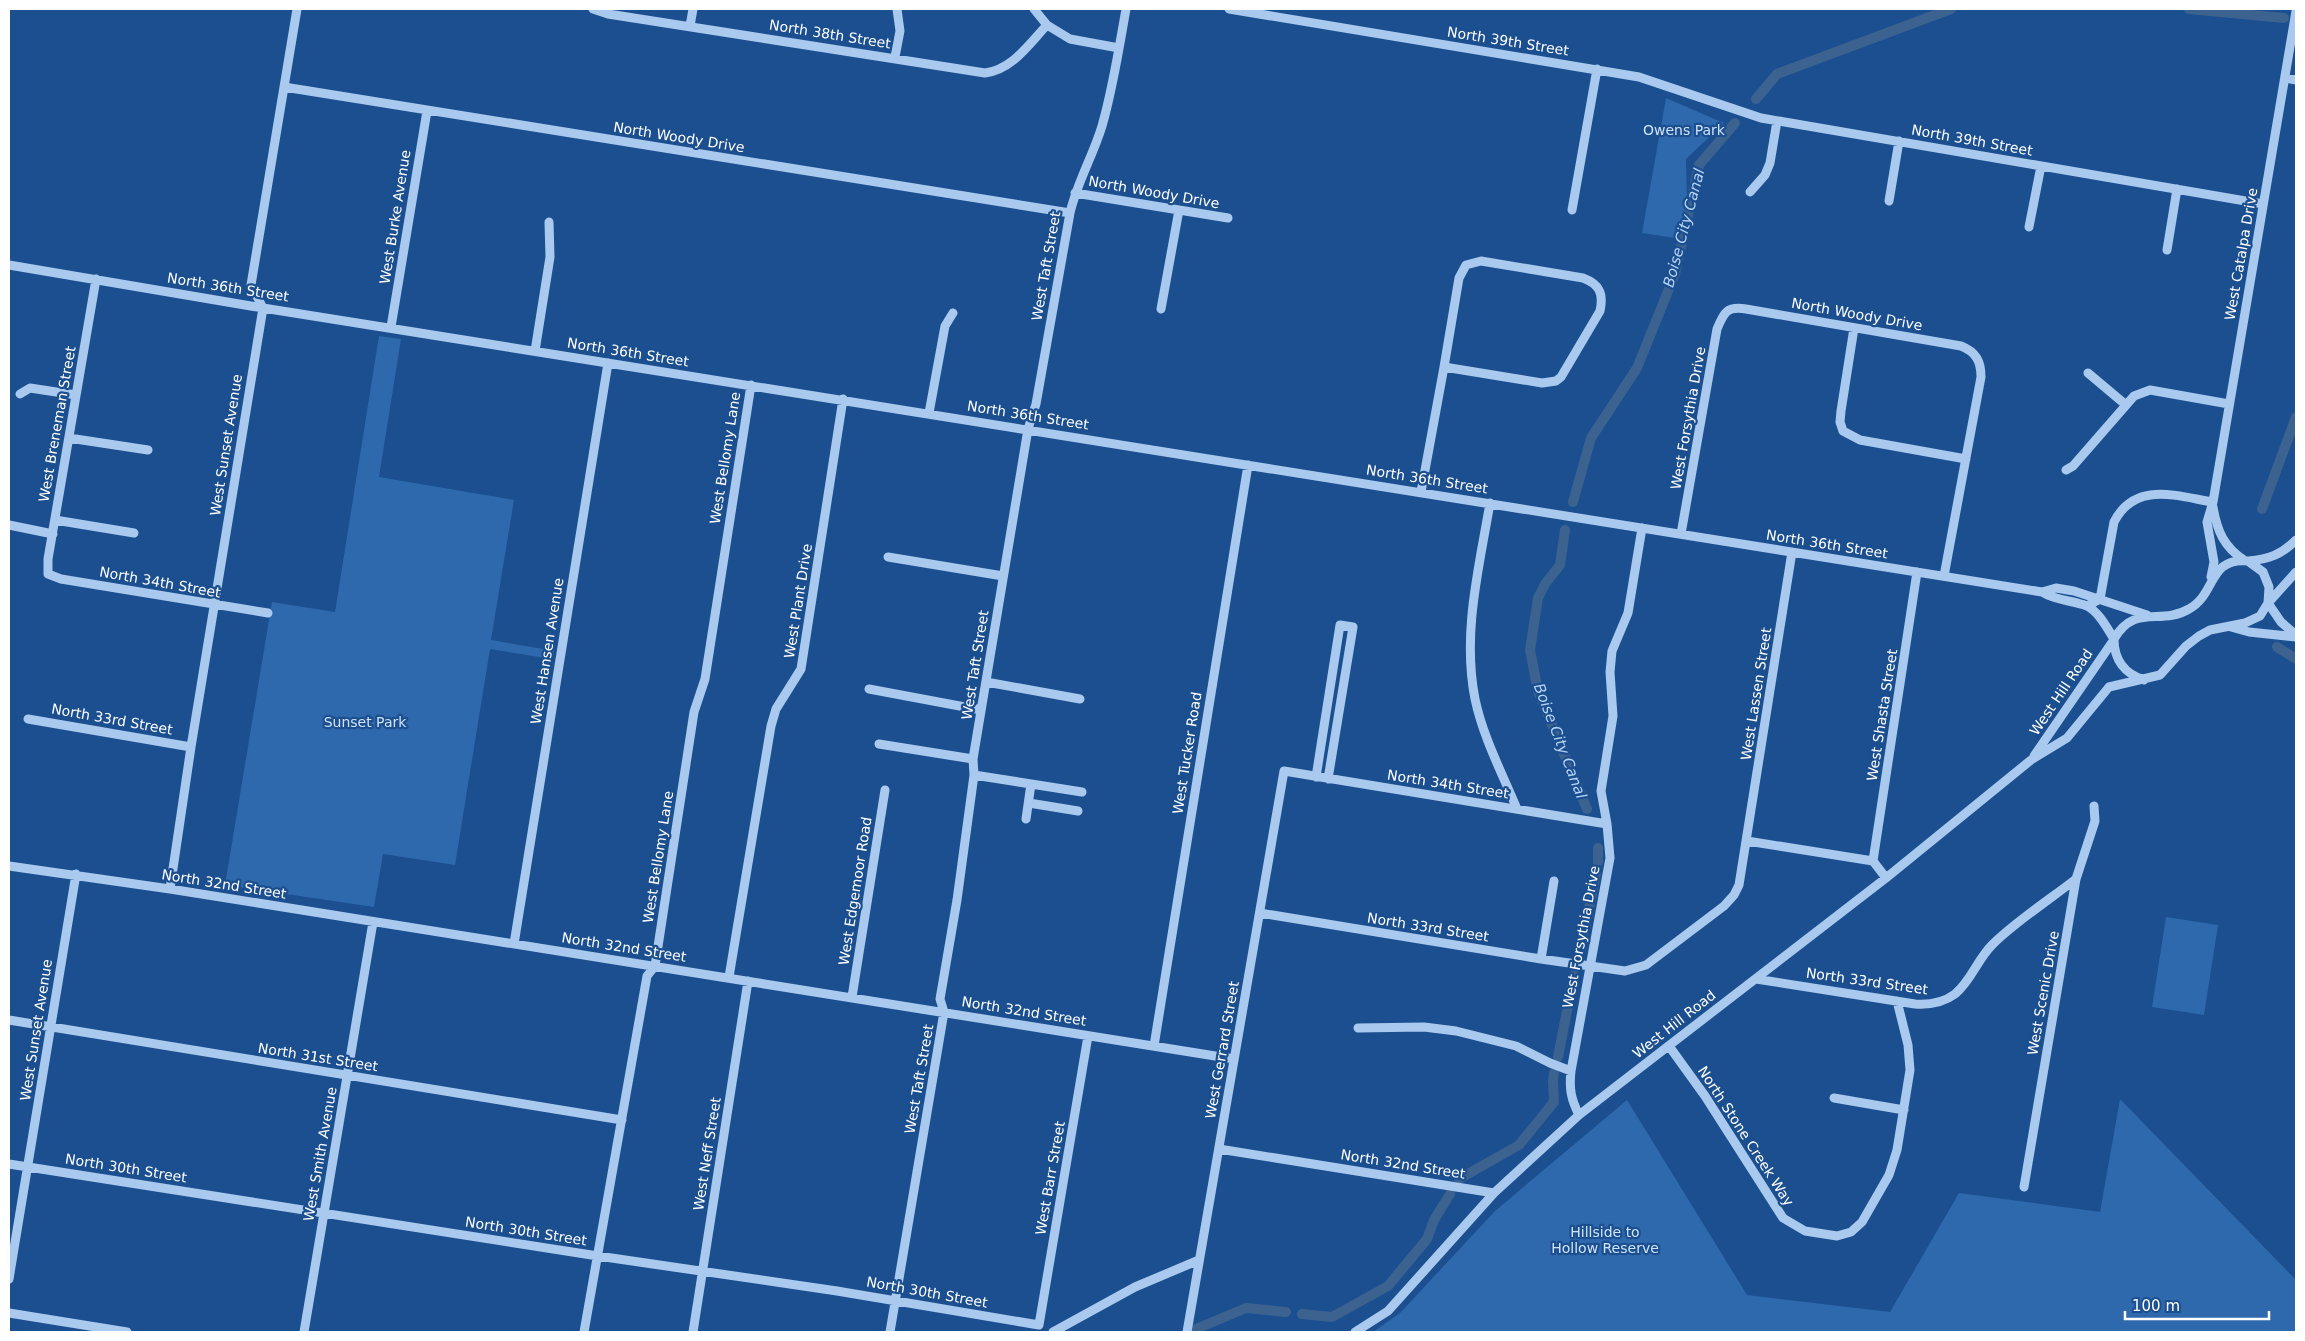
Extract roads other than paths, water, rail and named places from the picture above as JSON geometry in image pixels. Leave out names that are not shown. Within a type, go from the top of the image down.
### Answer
[{"type":"street","points":[[262,308],[251,285],[297,9]]},
{"type":"street","name":"North 38th Street","points":[[592,9],[608,14],[985,72],[995,72],[1013,61],[1046,25]]},
{"type":"street","points":[[690,26],[693,9]]},
{"type":"street","points":[[894,57],[900,31],[897,9]]},
{"type":"street","points":[[1034,9],[1046,25],[1070,39],[1119,48]]},
{"type":"street","name":"West Taft Street","points":[[890,1332],[944,1012],[940,999],[958,900],[974,775],[973,759],[1028,429],[1036,404],[1070,213],[1075,192],[1101,128],[1112,89],[1126,9]]},
{"type":"street","name":"North 39th Street","points":[[1229,9],[1597,69],[1648,79],[1737,110],[1777,121],[2263,204]]},
{"type":"street","name":"West Catalpa Drive","points":[[2210,582],[2214,562],[2207,522],[2213,502],[2296,11]]},
{"type":"street","points":[[1572,210],[1597,69]]},
{"type":"street","points":[[2285,78],[2296,80]]},
{"type":"street","name":"North Woody Drive","points":[[284,87],[1070,213]]},
{"type":"street","name":"West Burke Avenue","points":[[391,327],[427,111]]},
{"type":"street","points":[[1750,192],[1765,176],[1770,163],[1777,121]]},
{"type":"street","name":"North 39th Street","points":[[1888,201],[1899,141]]},
{"type":"street","name":"North 39th Street","points":[[2029,227],[2041,166]]},
{"type":"street","points":[[2167,250],[2177,189]]},
{"type":"street","name":"North Woody Drive","points":[[1075,192],[1228,218]]},
{"type":"street","points":[[1161,309],[1178,210]]},
{"type":"street","points":[[535,351],[550,257],[549,222]]},
{"type":"street","points":[[1422,492],[1459,278],[1466,265],[1481,261],[1583,278],[1594,282],[1600,290],[1602,301],[1600,311],[1566,370],[1556,381],[1542,383],[1444,367]]},
{"type":"street","name":"North 36th Street","points":[[9,265],[262,308],[751,384],[2042,592],[2053,599],[2087,606]]},
{"type":"street","name":"West Breneman Street","points":[[48,574],[55,520],[96,279]]},
{"type":"street","name":"North Woody Drive","points":[[1728,309],[1736,307],[1962,346],[1971,350],[1977,356],[1981,366],[1981,377],[1966,459]]},
{"type":"street","name":"West Sunset Avenue","points":[[170,889],[262,308]]},
{"type":"street","name":"West Forsythia Drive","points":[[1681,534],[1717,329],[1728,309]]},
{"type":"street","points":[[929,413],[945,326],[953,313]]},
{"type":"street","points":[[1854,328],[1841,411],[1840,422],[1843,431],[1860,440],[1966,459],[1944,576]]},
{"type":"street","name":"West Hansen Avenue","points":[[514,944],[608,362]]},
{"type":"street","points":[[2088,372],[2126,405]]},
{"type":"street","name":"West Bellomy Lane","points":[[584,1332],[647,976],[655,966],[694,712],[704,679],[751,384]]},
{"type":"street","points":[[20,394],[30,388],[76,395]]},
{"type":"street","points":[[2066,470],[2073,466],[2134,396],[2150,390],[2229,404]]},
{"type":"street","name":"West Plant Drive","points":[[729,977],[771,726],[776,710],[801,669],[843,399]]},
{"type":"street","points":[[69,438],[148,450]]},
{"type":"street","name":"West Tucker Road","points":[[1154,1046],[1248,464]]},
{"type":"street","points":[[2144,680],[2128,673],[2123,668],[2117,656],[2113,640],[2098,615],[2087,606],[2100,599],[2114,522],[2119,511],[2128,503],[2151,494],[2213,502]]},
{"type":"street","name":"West Catalpa Drive","points":[[2213,502],[2216,522],[2225,544],[2246,561],[2259,567],[2267,578],[2269,602]]},
{"type":"street","points":[[1490,503],[1472,604],[1470,655],[1476,699],[1484,730],[1516,809]]},
{"type":"street","points":[[55,520],[134,533]]},
{"type":"street","points":[[9,525],[53,534]]},
{"type":"street","name":"West Forsythia Drive","points":[[1579,1115],[1571,1098],[1569,1088],[1584,988],[1591,966],[1608,872],[1608,824],[1601,791],[1613,716],[1610,672],[1612,651],[1628,613],[1642,528]]},
{"type":"street","points":[[2150,616],[2177,614],[2190,609],[2202,597],[2210,582],[2224,565],[2274,557],[2287,549],[2296,540]]},
{"type":"street","name":"West Lassen Street","points":[[1591,966],[1625,971],[1646,965],[1724,906],[1734,896],[1739,885],[1747,841],[1792,552]]},
{"type":"street","points":[[888,557],[1003,576]]},
{"type":"street","name":"West Shasta Street","points":[[1873,861],[1917,572]]},
{"type":"street","points":[[2296,572],[2269,602],[2281,622],[2296,636]]},
{"type":"street","name":"North 34th Street","points":[[48,574],[61,579],[268,613]]},
{"type":"street","name":"North 36th Street","points":[[2042,592],[2056,588],[2100,599],[2150,616]]},
{"type":"street","name":"West Hill Road","points":[[1355,1332],[1388,1311],[1494,1193],[1579,1115],[1886,878],[2031,760],[2066,738],[2109,687],[2160,675],[2186,646],[2199,636],[2260,616],[2269,602]]},
{"type":"street","name":"West Hill Road","points":[[2031,760],[2051,734],[2125,624],[2133,619],[2150,616]]},
{"type":"street","points":[[1316,777],[1340,626],[1353,628],[1328,779]]},
{"type":"street","points":[[2228,627],[2249,632],[2296,636]]},
{"type":"street","points":[[986,682],[1080,698]]},
{"type":"street","points":[[869,689],[981,710]]},
{"type":"street","name":"North 33rd Street","points":[[28,719],[191,747]]},
{"type":"street","points":[[879,744],[973,759]]},
{"type":"street","name":"North 34th Street","points":[[1284,772],[1608,824]]},
{"type":"street","name":"West Gerrard Street","points":[[1187,1332],[1284,772]]},
{"type":"street","points":[[974,775],[1082,792]]},
{"type":"street","points":[[1026,819],[1031,784]]},
{"type":"street","name":"West Edgemoor Road","points":[[852,997],[885,790]]},
{"type":"street","points":[[1028,803],[1078,811]]},
{"type":"street","name":"West Scenic Drive","points":[[2024,1187],[2076,879],[2095,821],[2094,806]]},
{"type":"street","points":[[1747,841],[1873,861],[1886,878]]},
{"type":"street","name":"North 32nd Street","points":[[9,866],[76,874],[1234,1059]]},
{"type":"street","name":"West Sunset Avenue","points":[[9,1279],[76,874]]},
{"type":"street","name":"North 33rd Street","points":[[1756,978],[1930,1005],[1955,994],[1992,945],[2076,879]]},
{"type":"street","points":[[1541,959],[1554,881]]},
{"type":"street","name":"North 33rd Street","points":[[1260,914],[1591,966]]},
{"type":"street","name":"West Smith Avenue","points":[[304,1332],[373,922]]},
{"type":"street","name":"West Neff Street","points":[[692,1332],[748,981]]},
{"type":"street","name":"North Stone Creek Way","points":[[1669,1046],[1705,1096],[1784,1218],[1805,1231],[1837,1236],[1852,1232],[1862,1222],[1889,1175],[1897,1150],[1910,1070],[1908,1045],[1897,1001]]},
{"type":"street","name":"North 31st Street","points":[[9,1020],[622,1120]]},
{"type":"street","points":[[1358,1028],[1424,1026],[1456,1031],[1516,1046],[1550,1064],[1571,1071]]},
{"type":"street","name":"West Barr Street","points":[[1041,1329],[1088,1036]]},
{"type":"street","points":[[1834,1098],[1904,1110]]},
{"type":"street","name":"North 32nd Street","points":[[1219,1149],[1494,1193]]},
{"type":"street","name":"North 30th Street","points":[[9,1164],[598,1256],[703,1270],[895,1301],[1041,1329]]},
{"type":"street","points":[[1053,1332],[1135,1287],[1199,1260]]},
{"type":"street","points":[[9,1313],[127,1332]]},
{"type":"waterway","name":"Boise City Canal","points":[[1756,99],[1777,74],[1951,9]]},
{"type":"waterway","name":"Boise City Canal","points":[[2189,9],[2284,18]]},
{"type":"waterway","name":"Boise City Canal","points":[[1573,502],[1591,438],[1637,368],[1675,274],[1699,165],[1735,123]]},
{"type":"waterway","points":[[2262,509],[2296,417]]},
{"type":"waterway","name":"Boise City Canal","points":[[1565,530],[1560,565],[1545,584],[1538,598],[1530,650],[1538,691],[1587,809]]},
{"type":"waterway","points":[[2277,647],[2296,659]]},
{"type":"waterway","name":"Boise City Canal","points":[[1598,848],[1598,862]]},
{"type":"waterway","name":"Boise City Canal","points":[[1580,952],[1596,874]]},
{"type":"waterway","name":"Boise City Canal","points":[[1558,1057],[1574,975]]},
{"type":"waterway","name":"Boise City Canal","points":[[1459,1179],[1519,1145],[1554,1102],[1554,1073]]},
{"type":"waterway","name":"Boise City Canal","points":[[1302,1314],[1332,1317],[1388,1286],[1427,1239],[1434,1220],[1450,1194]]},
{"type":"waterway","name":"Boise City Canal","points":[[1191,1331],[1246,1308],[1286,1312]]},
{"type":"park label","name":"Owens Park","points":[[1684,130]]},
{"type":"park label","name":"Sunset Park","points":[[365,722]]},
{"type":"park label","name":"Hillside to Hollow Reserve","points":[[1605,1240]]}]
